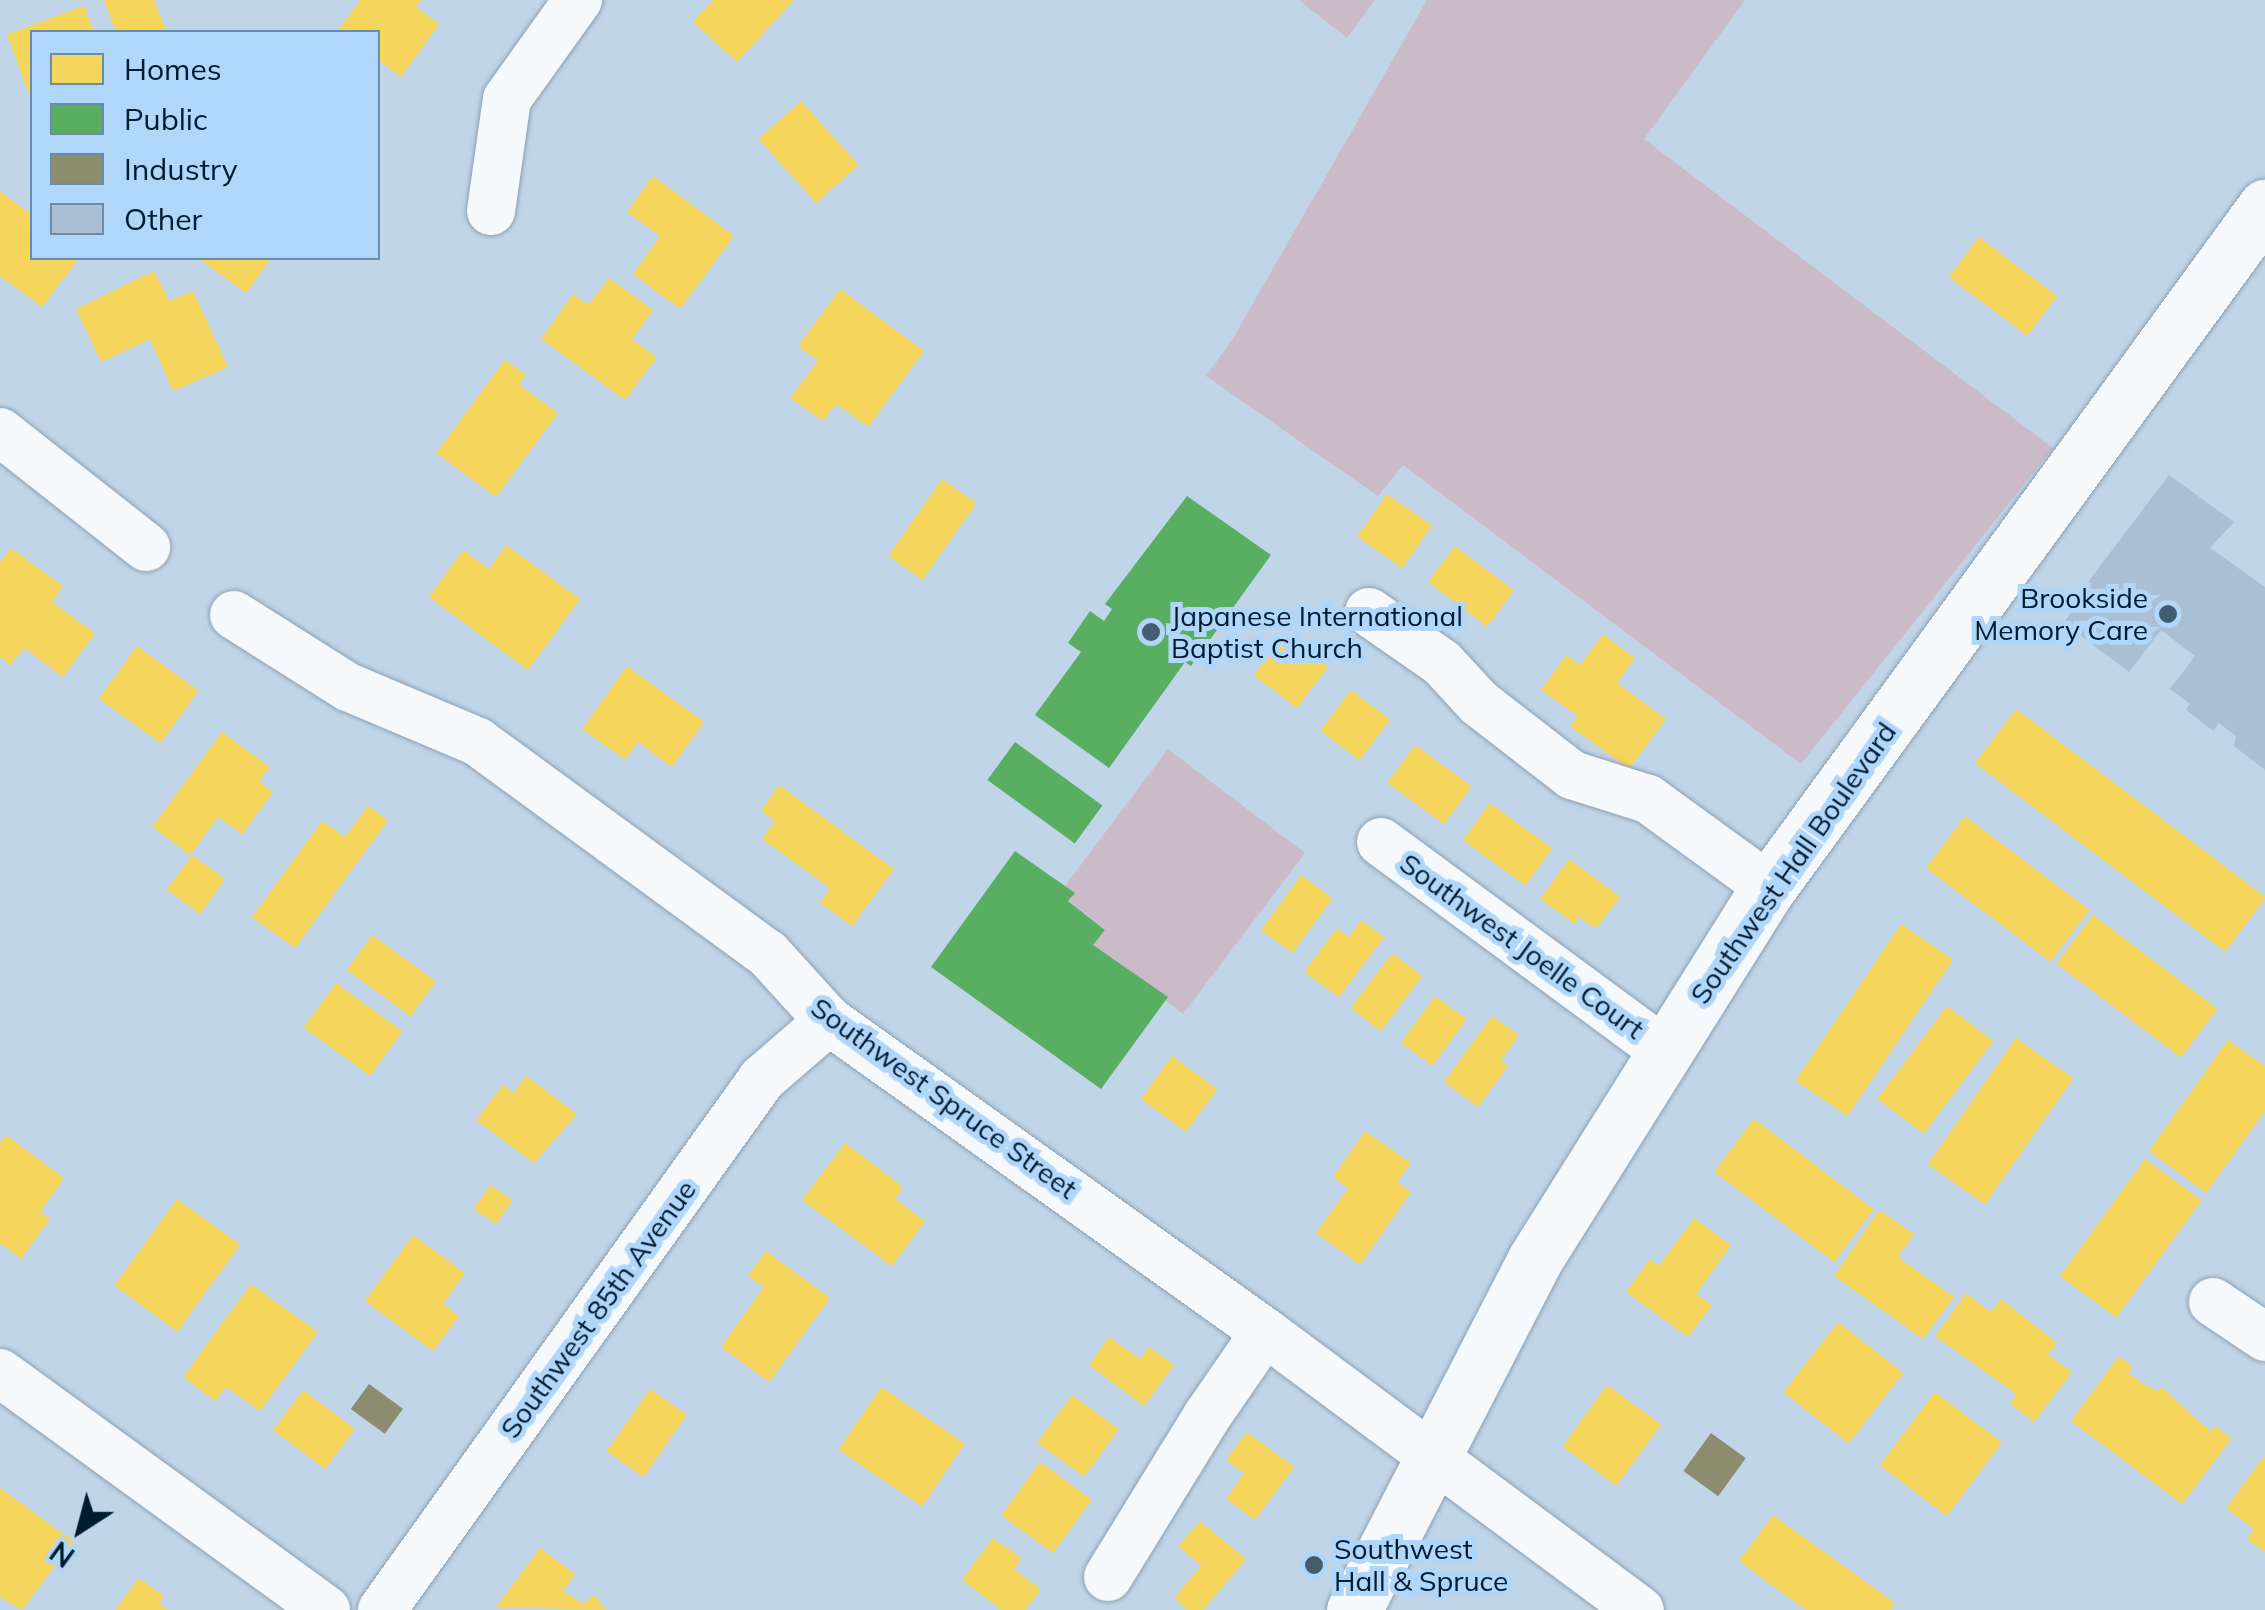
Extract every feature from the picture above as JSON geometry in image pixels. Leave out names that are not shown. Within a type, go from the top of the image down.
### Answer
[{"type":"main road","name":"Southwest Hall Boulevard","points":[[1354,1610],[1534,1261],[1769,887],[2265,207]]},
{"type":"street","points":[[491,211],[508,98],[578,0]]},
{"type":"street","points":[[0,432],[146,547]]},
{"type":"street","points":[[1369,612],[1442,662],[1479,703],[1572,775],[1648,799],[1769,887]]},
{"type":"street","name":"Southwest Spruce Street","points":[[234,615],[348,686],[478,742],[768,954],[829,1021],[1266,1332],[1640,1610]]},
{"type":"street","name":"Southwest Joelle Court","points":[[1381,842],[1664,1051]]},
{"type":"street","name":"Southwest 85th Avenue","points":[[382,1610],[762,1079],[829,1021]]},
{"type":"street","points":[[2213,1302],[2265,1337]]},
{"type":"street","points":[[1108,1578],[1207,1416],[1266,1332]]},
{"type":"street","points":[[0,1373],[326,1610]]},
{"type":"shaded area","points":[[1299,0],[1375,0],[1347,38]]},
{"type":"shaded area","points":[[1427,0],[1745,0],[1644,139],[2053,448],[1801,764],[1403,465],[1378,496],[1206,376],[1232,340]]},
{"type":"shaded area","points":[[1168,749],[1305,853],[1183,1014],[1093,945],[1105,929],[1069,901],[1074,893],[1065,886]]},
{"type":"building: Homes","points":[[104,0],[154,0],[166,30],[115,30]]},
{"type":"building: Homes","points":[[360,0],[421,0],[416,7],[439,24],[401,77],[380,61],[380,30],[338,30]]},
{"type":"building: Homes","points":[[713,0],[794,0],[737,62],[693,22]]},
{"type":"building: Homes","points":[[84,6],[93,30],[30,30],[30,97],[7,34]]},
{"type":"building: Homes","points":[[801,101],[859,165],[816,203],[759,139]]},
{"type":"building: Homes","points":[[653,176],[734,236],[680,309],[633,274],[660,236],[627,212]]},
{"type":"building: Homes","points":[[0,191],[30,214],[30,260],[77,260],[42,307],[0,276]]},
{"type":"building: Homes","points":[[1979,237],[2057,296],[2027,336],[1949,277]]},
{"type":"building: Homes","points":[[201,260],[270,260],[246,293]]},
{"type":"building: Homes","points":[[154,271],[169,301],[193,291],[228,367],[173,391],[150,339],[101,362],[76,309]]},
{"type":"building: Homes","points":[[609,278],[653,310],[632,339],[657,357],[625,400],[541,339],[573,294],[588,305]]},
{"type":"building: Homes","points":[[840,289],[924,351],[868,427],[836,404],[823,421],[790,398],[818,361],[798,346]]},
{"type":"building: Homes","points":[[505,360],[526,375],[519,385],[558,413],[496,497],[436,453]]},
{"type":"building: Homes","points":[[942,479],[976,503],[922,580],[888,556]]},
{"type":"building: Homes","points":[[1387,494],[1432,526],[1402,568],[1357,537]]},
{"type":"building: Homes","points":[[506,545],[580,599],[528,670],[429,597],[463,550],[489,569]]},
{"type":"building: Homes","points":[[1455,546],[1514,591],[1487,626],[1428,582]]},
{"type":"building: Homes","points":[[11,548],[63,586],[52,602],[95,633],[63,677],[24,648],[11,665],[0,657],[0,562]]},
{"type":"building: Homes","points":[[1285,634],[1328,666],[1297,708],[1254,676]]},
{"type":"building: Homes","points":[[1603,634],[1635,658],[1617,683],[1666,719],[1629,769],[1570,726],[1578,716],[1541,690],[1566,655],[1580,665]]},
{"type":"building: Homes","points":[[137,646],[198,691],[160,743],[99,699]]},
{"type":"building: Homes","points":[[627,666],[704,722],[672,767],[638,742],[625,760],[582,729]]},
{"type":"building: Homes","points":[[1351,690],[1390,719],[1359,760],[1320,731]]},
{"type":"building: Homes","points":[[2016,709],[2265,897],[2225,952],[1975,763]]},
{"type":"building: Homes","points":[[222,732],[270,767],[259,781],[273,792],[242,834],[218,817],[190,855],[152,827]]},
{"type":"building: Homes","points":[[1415,745],[1472,786],[1444,824],[1387,783]]},
{"type":"building: Homes","points":[[779,785],[894,869],[852,926],[820,903],[830,888],[762,839],[775,821],[761,811]]},
{"type":"building: Homes","points":[[1490,803],[1552,848],[1525,885],[1463,840]]},
{"type":"building: Homes","points":[[368,806],[388,820],[295,948],[252,917],[322,821],[345,837]]},
{"type":"building: Homes","points":[[1965,816],[2090,910],[2050,962],[1926,868]]},
{"type":"building: Homes","points":[[192,855],[225,879],[200,914],[167,890]]},
{"type":"building: Homes","points":[[1569,859],[1620,897],[1596,929],[1579,917],[1575,924],[1540,899]]},
{"type":"building: Homes","points":[[1301,875],[1333,898],[1293,953],[1261,930]]},
{"type":"building: Homes","points":[[2093,915],[2218,1009],[2181,1058],[2056,964]]},
{"type":"building: Homes","points":[[1361,920],[1384,937],[1339,997],[1304,972],[1337,928],[1349,937]]},
{"type":"building: Homes","points":[[1901,924],[1953,959],[1848,1116],[1795,1081]]},
{"type":"building: Homes","points":[[372,935],[436,981],[411,1016],[347,970]]},
{"type":"building: Homes","points":[[1392,953],[1422,976],[1381,1031],[1350,1008]]},
{"type":"building: Homes","points":[[336,983],[402,1031],[370,1076],[304,1027]]},
{"type":"building: Homes","points":[[1435,996],[1467,1019],[1432,1066],[1401,1043]]},
{"type":"building: Homes","points":[[1947,1006],[1993,1041],[1924,1134],[1877,1099]]},
{"type":"building: Homes","points":[[1492,1016],[1519,1035],[1501,1060],[1508,1066],[1478,1107],[1444,1082]]},
{"type":"building: Homes","points":[[2016,1038],[2073,1078],[1985,1204],[1928,1164]]},
{"type":"building: Homes","points":[[2228,1040],[2265,1066],[2265,1111],[2206,1193],[2149,1151]]},
{"type":"building: Homes","points":[[1172,1056],[1217,1089],[1186,1132],[1141,1099]]},
{"type":"building: Homes","points":[[526,1076],[577,1114],[534,1163],[476,1120],[503,1085],[513,1093]]},
{"type":"building: Homes","points":[[1754,1119],[1874,1209],[1834,1262],[1714,1172]]},
{"type":"building: Homes","points":[[1365,1131],[1411,1163],[1397,1182],[1411,1192],[1360,1265],[1316,1233],[1348,1188],[1333,1177]]},
{"type":"building: Homes","points":[[6,1135],[64,1178],[40,1212],[50,1219],[21,1259],[0,1243],[0,1143]]},
{"type":"building: Homes","points":[[845,1143],[903,1187],[895,1199],[925,1221],[892,1266],[802,1200]]},
{"type":"building: Homes","points":[[2145,1159],[2202,1200],[2116,1317],[2060,1276]]},
{"type":"building: Homes","points":[[490,1185],[512,1200],[496,1224],[474,1209]]},
{"type":"building: Homes","points":[[177,1199],[240,1245],[177,1331],[114,1286]]},
{"type":"building: Homes","points":[[1879,1210],[1914,1234],[1898,1257],[1954,1297],[1923,1339],[1834,1276]]},
{"type":"building: Homes","points":[[1694,1218],[1731,1245],[1696,1294],[1712,1305],[1688,1337],[1626,1292],[1650,1259],[1659,1266]]},
{"type":"building: Homes","points":[[413,1235],[465,1273],[443,1304],[459,1316],[433,1351],[365,1301]]},
{"type":"building: Homes","points":[[766,1251],[830,1298],[769,1382],[721,1347],[764,1287],[748,1276]]},
{"type":"building: Homes","points":[[251,1284],[318,1332],[260,1411],[226,1387],[215,1401],[183,1377]]},
{"type":"building: Homes","points":[[1966,1293],[1991,1312],[2001,1299],[2057,1343],[2048,1355],[2072,1372],[2034,1422],[2010,1404],[2016,1394],[1935,1336]]},
{"type":"building: Homes","points":[[1838,1322],[1903,1373],[1849,1443],[1783,1392]]},
{"type":"building: Homes","points":[[1109,1337],[1140,1359],[1149,1347],[1174,1365],[1144,1406],[1089,1365]]},
{"type":"building: Homes","points":[[2119,1356],[2133,1367],[2128,1373],[2158,1391],[2161,1387],[2211,1432],[2215,1426],[2232,1438],[2182,1504],[2071,1421]]},
{"type":"building: Homes","points":[[1607,1385],[1661,1424],[1617,1486],[1562,1446]]},
{"type":"building: Homes","points":[[881,1387],[965,1443],[922,1506],[839,1450]]},
{"type":"building: Homes","points":[[650,1389],[687,1415],[643,1477],[606,1451]]},
{"type":"building: Homes","points":[[303,1390],[355,1429],[325,1469],[273,1430]]},
{"type":"building: Homes","points":[[1935,1392],[2002,1443],[1947,1516],[1880,1465]]},
{"type":"building: Homes","points":[[1072,1395],[1119,1429],[1084,1477],[1037,1443]]},
{"type":"building: Homes","points":[[1247,1432],[1294,1467],[1255,1520],[1226,1499],[1244,1473],[1226,1460]]},
{"type":"building: Homes","points":[[2265,1455],[2265,1552],[2247,1539],[2254,1529],[2226,1508]]},
{"type":"building: Homes","points":[[1040,1462],[1092,1500],[1053,1553],[1001,1515]]},
{"type":"building: Homes","points":[[0,1488],[73,1541],[22,1610],[0,1597]]},
{"type":"building: Homes","points":[[1773,1515],[1895,1603],[1890,1610],[1806,1610],[1739,1561]]},
{"type":"building: Homes","points":[[1200,1521],[1246,1559],[1203,1610],[1188,1610],[1174,1598],[1201,1566],[1178,1546]]},
{"type":"building: Homes","points":[[993,1538],[1021,1558],[1014,1569],[1041,1589],[1025,1610],[1002,1610],[962,1580]]},
{"type":"building: Homes","points":[[540,1548],[575,1574],[563,1591],[583,1604],[594,1595],[607,1610],[496,1607]]},
{"type":"building: Homes","points":[[139,1578],[164,1596],[159,1603],[169,1610],[115,1610]]},
{"type":"building: Public","points":[[1187,496],[1271,555],[1191,666],[1185,662],[1109,768],[1035,715],[1081,652],[1068,643],[1090,611],[1104,621],[1112,609],[1105,604]]},
{"type":"building: Public","points":[[1015,742],[1102,805],[1075,844],[987,780]]},
{"type":"building: Public","points":[[1015,851],[1075,893],[1068,901],[1105,930],[1093,945],[1168,997],[1101,1089],[931,967]]},
{"type":"building: Industry","points":[[369,1384],[403,1409],[385,1434],[351,1409]]},
{"type":"building: Industry","points":[[1711,1433],[1746,1458],[1718,1496],[1683,1471]]},
{"type":"building: Other","name":"Brookside Memory Care","points":[[2169,475],[2234,522],[2210,548],[2265,587],[2265,770],[2234,746],[2236,736],[2219,723],[2213,731],[2186,710],[2190,704],[2170,689],[2195,656],[2161,630],[2129,672],[2064,623],[2091,578]]},
{"type":"place","name":"Brookside Memory Care","points":[[2168,614]]},
{"type":"place","name":"Japanese International Baptist Church","points":[[1151,632]]},
{"type":"place","name":"Southwest Hall & Spruce","points":[[1314,1565]]}]
